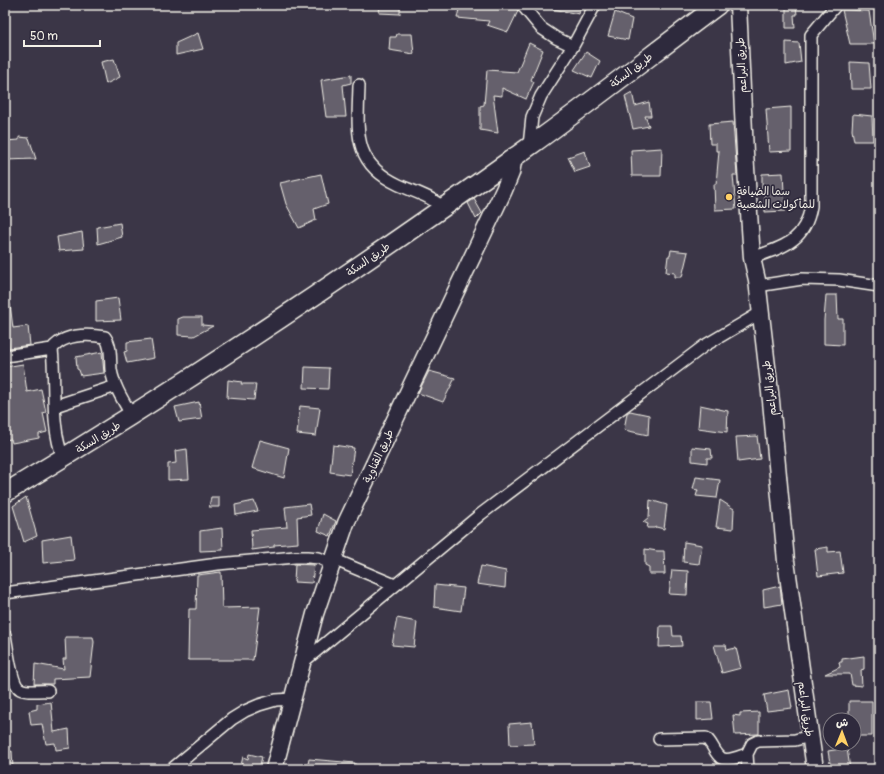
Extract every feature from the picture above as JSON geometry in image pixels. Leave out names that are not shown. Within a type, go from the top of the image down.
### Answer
[{"type":"main road","name":"طريق السكة","points":[[5,493],[132,416],[308,301],[443,208],[529,146],[718,5]]},
{"type":"street","points":[[522,5],[541,28],[556,38],[573,46]]},
{"type":"street","points":[[529,146],[532,117],[541,96],[573,46],[595,5]]},
{"type":"street","name":"طريق البراعم","points":[[738,5],[752,258],[757,286],[771,401],[786,561],[815,769]]},
{"type":"street","points":[[752,258],[786,246],[800,233],[809,218],[811,206],[812,35],[836,5]]},
{"type":"street","points":[[359,85],[358,134],[364,154],[376,170],[383,176],[399,185],[426,196],[443,208]]},
{"type":"street","name":"طريق القناوية","points":[[274,769],[324,586],[346,523],[504,190],[511,173],[514,156]]},
{"type":"street","points":[[757,286],[802,279],[839,280],[879,286]]},
{"type":"street","points":[[302,663],[481,514],[704,346],[760,313]]},
{"type":"street","points":[[5,356],[52,349],[57,343],[67,338],[86,336],[105,337],[109,342],[112,370],[116,386],[132,416]]},
{"type":"street","points":[[52,349],[58,439],[63,458]]},
{"type":"street","points":[[55,406],[116,386]]},
{"type":"street","points":[[5,593],[218,564],[295,557],[319,558],[395,585]]},
{"type":"street","points":[[5,635],[12,675],[18,688],[24,690],[48,691]]},
{"type":"street","points":[[172,769],[232,719],[245,711],[276,700],[292,699]]},
{"type":"street","points":[[748,769],[747,754],[752,744],[758,741],[795,740],[810,736]]},
{"type":"street","points":[[660,739],[706,738],[709,740],[719,756],[723,759],[735,758],[747,754]]},
{"type":"building","points":[[380,5],[400,5],[400,14],[379,13]]},
{"type":"building","points":[[460,5],[512,5],[515,6],[518,11],[508,32],[487,25],[489,21],[457,18]]},
{"type":"building","points":[[553,5],[581,5],[579,14],[553,9]]},
{"type":"building","points":[[786,5],[796,5],[797,15],[794,15],[795,28],[786,28]]},
{"type":"building","points":[[842,10],[869,11],[874,44],[850,44]]},
{"type":"building","points":[[615,12],[632,19],[628,40],[608,36]]},
{"type":"building","points":[[198,33],[203,49],[176,55],[176,43]]},
{"type":"building","points":[[397,34],[412,34],[414,54],[389,50],[390,37],[396,37]]},
{"type":"building","points":[[786,42],[799,43],[801,62],[786,65]]},
{"type":"building","points":[[529,43],[543,50],[531,80],[534,82],[526,99],[502,88],[502,96],[493,95],[498,133],[480,130],[480,106],[484,105],[487,70],[517,72]]},
{"type":"building","points":[[586,52],[600,61],[592,78],[574,70]]},
{"type":"building","points":[[114,59],[120,77],[106,84],[101,62]]},
{"type":"building","points":[[850,62],[869,63],[871,89],[851,89]]},
{"type":"building","points":[[351,75],[351,83],[343,85],[346,117],[326,117],[321,80]]},
{"type":"building","points":[[632,92],[635,106],[649,102],[651,116],[645,116],[649,126],[633,129],[625,96]]},
{"type":"building","points":[[791,107],[791,151],[769,152],[766,109]]},
{"type":"building","points":[[853,114],[872,116],[873,141],[854,141],[852,130]]},
{"type":"building","points":[[733,122],[737,175],[733,175],[736,209],[715,210],[714,184],[716,184],[719,151],[716,151],[716,144],[710,144],[709,124]]},
{"type":"building","points":[[19,137],[29,138],[36,159],[5,160],[5,141],[19,140]]},
{"type":"building","points":[[662,148],[661,176],[632,176],[631,150]]},
{"type":"building","points":[[585,151],[590,167],[575,172],[568,157]]},
{"type":"building","points":[[783,173],[785,211],[765,212],[765,192],[762,192],[762,174]]},
{"type":"building","points":[[321,174],[328,204],[314,209],[316,220],[299,228],[286,204],[280,183]]},
{"type":"building","points":[[474,199],[482,213],[476,219],[468,203]]},
{"type":"building","points":[[120,223],[122,237],[98,244],[97,227]]},
{"type":"building","points":[[82,232],[84,249],[59,251],[57,237]]},
{"type":"building","points":[[671,250],[688,252],[682,277],[675,277],[675,273],[666,272],[668,256],[670,256]]},
{"type":"building","points":[[826,295],[837,295],[838,319],[843,319],[843,345],[824,344]]},
{"type":"building","points":[[118,298],[121,320],[96,321],[96,301]]},
{"type":"building","points":[[10,304],[13,328],[28,326],[30,345],[9,348],[5,329],[5,305]]},
{"type":"building","points":[[183,317],[202,317],[202,325],[213,326],[194,336],[178,335],[178,319]]},
{"type":"building","points":[[151,339],[154,358],[127,363],[124,352],[127,351],[127,342]]},
{"type":"building","points":[[102,352],[104,373],[81,376],[79,370],[77,369],[76,357]]},
{"type":"building","points":[[23,364],[27,392],[41,389],[46,412],[43,413],[47,432],[39,434],[39,438],[12,443],[11,439],[5,440],[5,423],[9,422],[5,393],[5,367]]},
{"type":"building","points":[[305,367],[329,368],[328,389],[304,388]]},
{"type":"building","points":[[429,371],[455,378],[443,402],[418,393]]},
{"type":"building","points":[[228,380],[242,382],[241,384],[256,384],[254,400],[227,398]]},
{"type":"building","points":[[199,402],[202,419],[179,422],[175,407]]},
{"type":"building","points":[[700,405],[728,411],[727,432],[698,428]]},
{"type":"building","points":[[300,406],[320,408],[316,436],[297,434]]},
{"type":"building","points":[[630,411],[649,415],[648,435],[624,430],[627,413]]},
{"type":"building","points":[[757,436],[760,459],[738,462],[736,437]]},
{"type":"building","points":[[260,440],[289,448],[284,478],[252,468]]},
{"type":"building","points":[[333,445],[354,448],[350,475],[330,472]]},
{"type":"building","points":[[692,447],[711,449],[712,458],[707,458],[707,463],[692,461]]},
{"type":"building","points":[[187,449],[189,479],[168,480],[168,464],[176,463],[175,451]]},
{"type":"building","points":[[696,477],[720,480],[717,498],[696,496],[698,490],[693,489]]},
{"type":"building","points":[[26,497],[37,536],[24,542],[13,506]]},
{"type":"building","points":[[211,497],[219,497],[219,507],[209,507]]},
{"type":"building","points":[[650,500],[667,505],[664,529],[656,527],[647,528],[648,524],[643,522],[649,517]]},
{"type":"building","points":[[720,500],[734,509],[733,529],[716,527]]},
{"type":"building","points":[[254,501],[258,511],[236,515],[235,505]]},
{"type":"building","points":[[309,504],[311,515],[297,517],[298,543],[274,545],[274,547],[252,550],[251,530],[287,527],[285,507]]},
{"type":"building","points":[[323,514],[336,521],[330,536],[318,531]]},
{"type":"building","points":[[222,528],[223,550],[200,551],[200,531]]},
{"type":"building","points":[[71,535],[74,560],[43,563],[42,540]]},
{"type":"building","points":[[684,542],[702,545],[699,564],[683,562]]},
{"type":"building","points":[[828,547],[828,552],[840,551],[843,573],[818,576],[815,549]]},
{"type":"building","points":[[645,549],[664,551],[665,574],[649,574],[649,567],[645,565]]},
{"type":"building","points":[[295,564],[314,565],[312,583],[294,582]]},
{"type":"building","points":[[481,566],[506,571],[505,588],[477,584]]},
{"type":"building","points":[[672,570],[688,571],[687,595],[669,594]]},
{"type":"building","points":[[221,572],[222,608],[260,607],[253,660],[188,660],[189,609],[196,609],[197,575]]},
{"type":"building","points":[[435,585],[464,588],[461,611],[434,607]]},
{"type":"building","points":[[780,586],[782,604],[764,607],[763,590]]},
{"type":"building","points":[[397,618],[417,622],[414,647],[392,645]]},
{"type":"building","points":[[660,626],[672,626],[673,636],[681,636],[682,646],[659,647]]},
{"type":"building","points":[[65,637],[93,637],[94,642],[90,677],[53,679],[53,684],[34,684],[35,664],[64,669],[63,659],[66,659]]},
{"type":"building","points":[[714,645],[726,645],[727,650],[736,648],[741,668],[722,673]]},
{"type":"building","points":[[864,656],[864,669],[861,670],[862,686],[852,685],[850,674],[825,674],[840,667],[839,662],[842,662],[842,659]]},
{"type":"building","points":[[789,690],[792,708],[767,711],[764,695]]},
{"type":"building","points":[[849,701],[872,701],[872,736],[862,736],[862,712],[849,712]]},
{"type":"building","points":[[51,702],[54,732],[69,729],[70,748],[56,750],[55,743],[46,744],[42,724],[31,725],[29,711],[37,709],[37,704]]},
{"type":"building","points":[[697,702],[711,702],[713,719],[697,720]]},
{"type":"building","points":[[759,712],[759,734],[735,735],[733,715],[740,716],[740,713]]},
{"type":"building","points":[[532,722],[534,744],[510,745],[509,724]]},
{"type":"building","points":[[12,751],[13,769],[5,769],[5,753]]},
{"type":"building","points":[[828,752],[848,752],[850,769],[831,769]]},
{"type":"building","points":[[249,754],[262,757],[259,769],[240,769],[243,757],[248,759]]},
{"type":"building","points":[[309,759],[355,763],[354,769],[307,769]]},
{"type":"place","name":"سما الضيافة للمأكولات الشعبية","points":[[729,197]]}]
